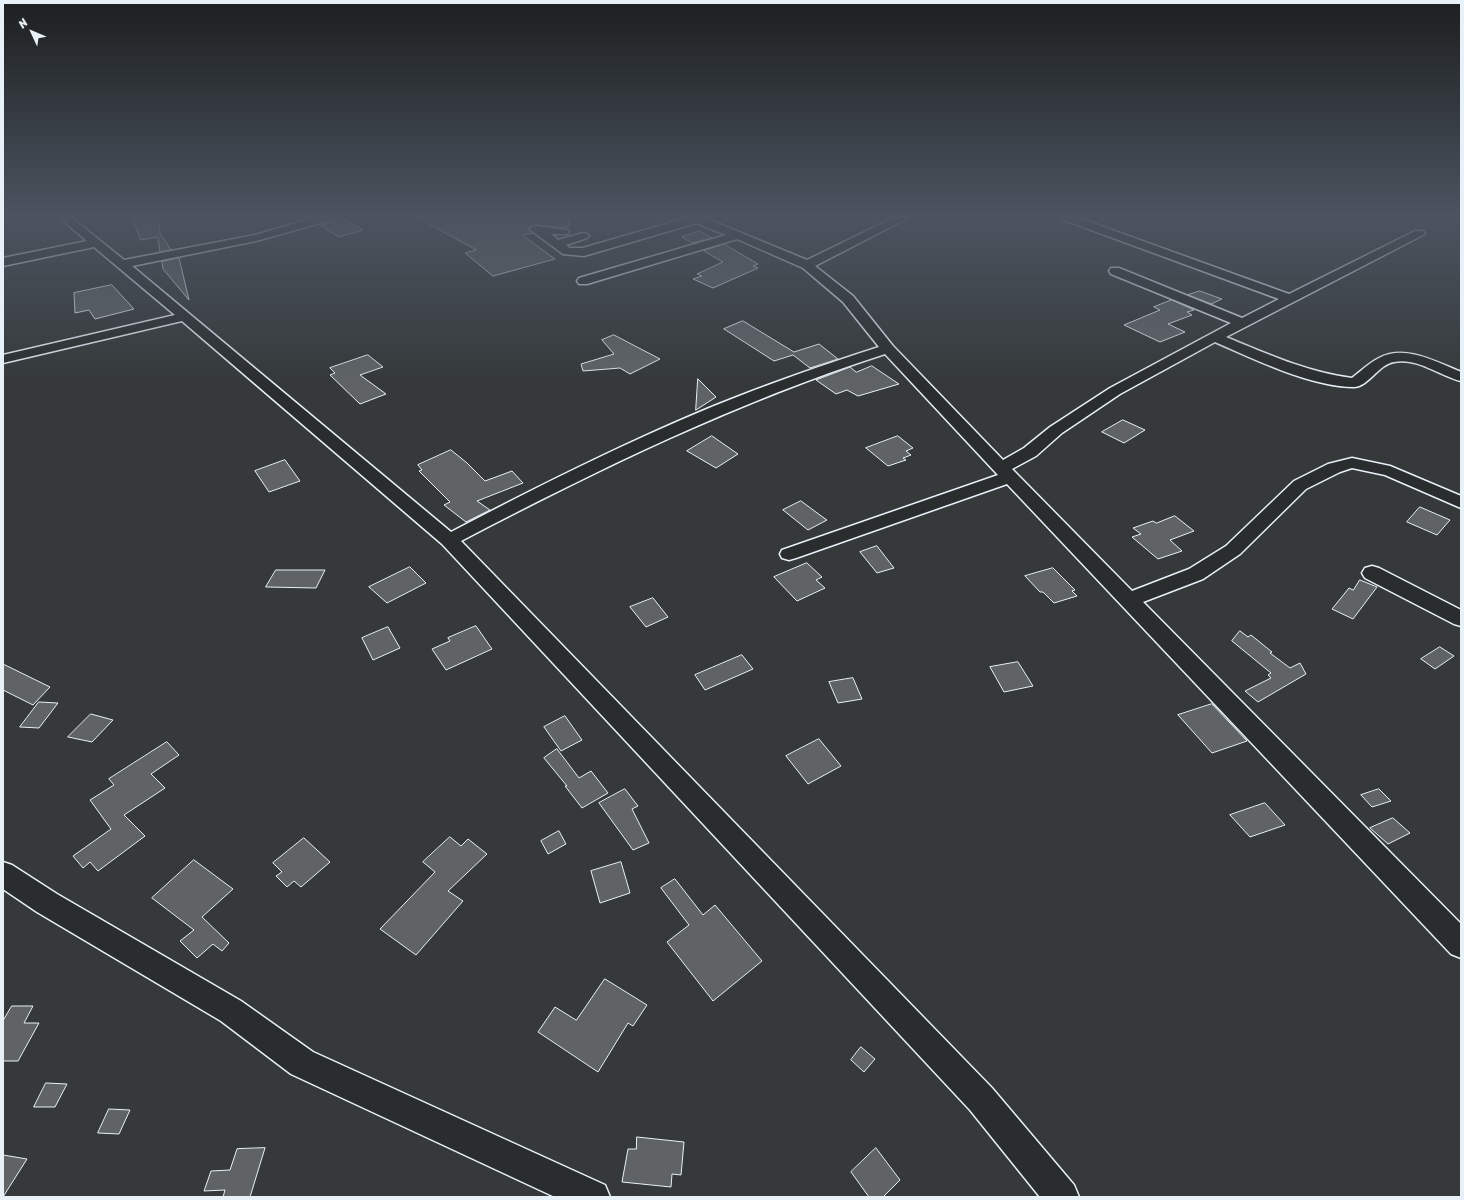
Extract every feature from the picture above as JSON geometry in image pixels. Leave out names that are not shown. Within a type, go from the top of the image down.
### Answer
[{"type":"street","points":[[134,274],[449,540],[981,1099],[1062,1197]]},
{"type":"street","points":[[583,281],[607,274]]},
{"type":"street","points":[[818,274],[848,300],[888,349],[1005,473],[1461,944]]},
{"type":"street","points":[[1122,274],[1242,323]]},
{"type":"street","points":[[1221,274],[1290,299]]},
{"type":"street","points":[[789,554],[1005,473],[1056,430],[1115,391],[1215,337],[1339,274]]},
{"type":"street","points":[[3,359],[184,317]]},
{"type":"street","points":[[1215,337],[1308,375],[1335,382],[1355,383],[1385,360],[1402,356],[1423,362],[1461,377]]},
{"type":"street","points":[[449,540],[564,480],[753,395],[835,365],[888,349]]},
{"type":"street","points":[[1128,600],[1196,574],[1233,550],[1300,485],[1352,463],[1390,471],[1461,504]]},
{"type":"street","points":[[1372,573],[1461,619]]},
{"type":"street","points":[[3,874],[47,903],[231,1011],[302,1063],[593,1197]]},
{"type":"building","points":[[167,274],[183,274],[189,300]]},
{"type":"building","points":[[697,274],[744,274],[713,288],[693,279],[702,276]]},
{"type":"building","points":[[112,285],[134,309],[95,319],[89,310],[75,313],[74,293]]},
{"type":"building","points":[[1200,291],[1222,299],[1211,304],[1188,295]]},
{"type":"building","points":[[1172,300],[1194,310],[1187,312],[1192,315],[1168,324],[1185,332],[1160,342],[1124,325],[1160,310],[1154,307]]},
{"type":"building","points":[[743,321],[794,352],[819,344],[838,359],[810,368],[793,355],[774,361],[724,329]]},
{"type":"building","points":[[614,335],[660,359],[630,374],[620,368],[583,371],[581,364],[614,354],[602,340]]},
{"type":"building","points":[[368,355],[383,367],[360,375],[386,394],[360,404],[330,375],[335,373],[330,368]]},
{"type":"building","points":[[872,366],[899,384],[858,396],[847,390],[836,394],[816,380],[850,367],[856,372]]},
{"type":"building","points":[[698,379],[716,397],[696,410]]},
{"type":"building","points":[[1123,420],[1145,430],[1124,443],[1102,432]]},
{"type":"building","points":[[712,436],[738,454],[716,468],[687,451]]},
{"type":"building","points":[[898,436],[913,448],[906,451],[911,455],[903,458],[906,460],[888,466],[866,448]]},
{"type":"building","points":[[451,450],[485,481],[512,471],[523,483],[477,501],[490,510],[466,522],[444,505],[450,502],[419,471],[422,470],[418,465]]},
{"type":"building","points":[[285,460],[300,481],[269,492],[255,471]]},
{"type":"building","points":[[801,501],[827,520],[808,530],[783,510]]},
{"type":"building","points":[[1420,507],[1450,520],[1437,535],[1407,522]]},
{"type":"building","points":[[1175,516],[1194,531],[1170,540],[1182,551],[1158,559],[1132,537],[1141,534],[1133,528],[1153,521],[1156,523]]},
{"type":"building","points":[[877,546],[894,568],[877,573],[860,552]]},
{"type":"building","points":[[807,563],[822,577],[816,580],[825,588],[797,601],[774,577]]},
{"type":"building","points":[[410,567],[426,583],[387,603],[369,587]]},
{"type":"building","points":[[1053,568],[1075,590],[1072,591],[1077,596],[1054,603],[1043,592],[1040,592],[1025,576]]},
{"type":"building","points":[[276,570],[325,570],[316,588],[266,587]]},
{"type":"building","points":[[1360,580],[1377,587],[1353,619],[1332,609],[1349,588],[1353,590]]},
{"type":"building","points":[[653,598],[668,617],[646,627],[630,607]]},
{"type":"building","points":[[476,626],[492,649],[446,670],[432,649],[450,641],[448,638]]},
{"type":"building","points":[[388,627],[400,648],[373,660],[362,638]]},
{"type":"building","points":[[1240,631],[1248,637],[1251,635],[1272,652],[1270,653],[1290,668],[1300,663],[1306,674],[1258,702],[1245,691],[1271,678],[1268,675],[1271,673],[1232,641]]},
{"type":"building","points":[[1440,647],[1454,656],[1435,669],[1421,659]]},
{"type":"building","points":[[742,655],[753,669],[705,690],[695,675]]},
{"type":"building","points":[[1018,662],[1033,686],[1004,692],[990,667]]},
{"type":"building","points":[[3,664],[50,687],[33,705],[3,690]]},
{"type":"building","points":[[853,678],[862,699],[838,703],[829,682]]},
{"type":"building","points":[[39,702],[58,703],[39,728],[20,727]]},
{"type":"building","points":[[1212,704],[1247,741],[1212,753],[1178,715]]},
{"type":"building","points":[[91,714],[113,720],[92,742],[68,737]]},
{"type":"building","points":[[565,716],[582,740],[561,751],[544,727]]},
{"type":"building","points":[[819,739],[841,766],[808,784],[786,756]]},
{"type":"building","points":[[167,742],[179,755],[151,774],[165,788],[124,815],[145,836],[98,871],[90,862],[83,868],[73,856],[111,829],[90,800],[114,785],[109,779]]},
{"type":"building","points":[[557,749],[579,778],[591,771],[608,793],[582,808],[565,786],[567,786],[544,758]]},
{"type":"building","points":[[625,789],[638,806],[632,809],[649,843],[633,850],[599,803]]},
{"type":"building","points":[[1379,789],[1391,801],[1372,807],[1361,795]]},
{"type":"building","points":[[1265,803],[1285,825],[1250,837],[1230,815]]},
{"type":"building","points":[[1393,818],[1410,833],[1388,844],[1370,828]]},
{"type":"building","points":[[559,831],[566,844],[548,854],[541,841]]},
{"type":"building","points":[[450,837],[461,846],[468,839],[487,854],[448,891],[463,901],[416,955],[380,929],[435,872],[423,862]]},
{"type":"building","points":[[304,838],[330,862],[301,887],[294,881],[287,887],[276,876],[282,872],[273,863]]},
{"type":"building","points":[[194,860],[233,889],[202,917],[229,943],[222,951],[213,944],[197,958],[180,941],[194,930],[152,898]]},
{"type":"building","points":[[621,862],[630,893],[600,903],[591,871]]},
{"type":"building","points":[[675,879],[703,915],[715,905],[762,961],[713,1001],[667,942],[689,925],[661,888]]},
{"type":"building","points":[[605,979],[647,1005],[633,1026],[628,1023],[598,1072],[538,1032],[555,1007],[576,1020]]},
{"type":"building","points":[[12,1006],[33,1006],[24,1023],[39,1023],[18,1061],[3,1061],[3,1021]]},
{"type":"building","points":[[861,1047],[875,1059],[864,1072],[851,1060]]},
{"type":"building","points":[[46,1083],[67,1084],[55,1107],[34,1107]]},
{"type":"building","points":[[109,1109],[130,1110],[119,1134],[98,1133]]},
{"type":"building","points":[[637,1137],[684,1142],[681,1175],[672,1174],[671,1187],[622,1182],[628,1149],[636,1149]]},
{"type":"building","points":[[265,1148],[250,1197],[223,1197],[225,1190],[204,1191],[211,1171],[230,1170],[237,1149]]},
{"type":"building","points":[[876,1148],[900,1180],[883,1197],[869,1197],[851,1172]]},
{"type":"building","points":[[3,1155],[27,1159],[3,1197]]}]
